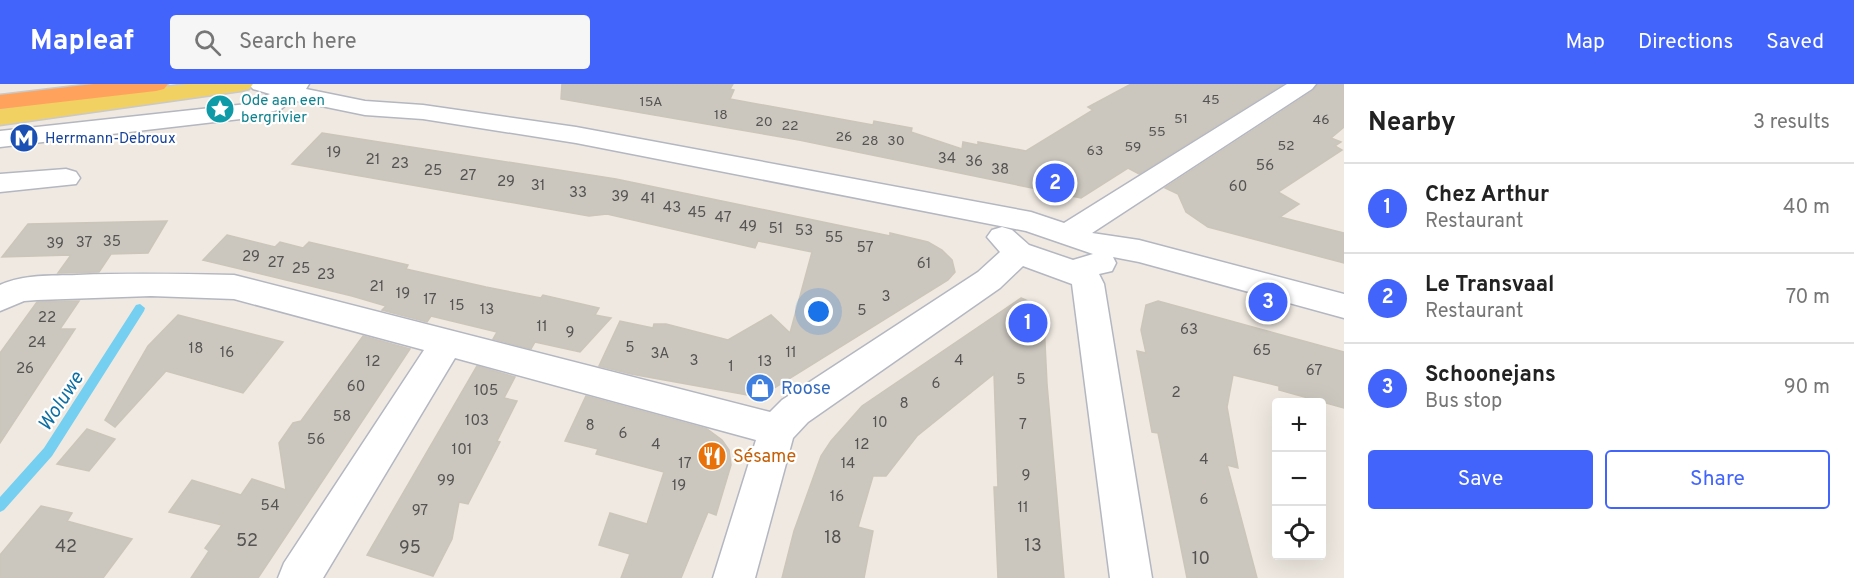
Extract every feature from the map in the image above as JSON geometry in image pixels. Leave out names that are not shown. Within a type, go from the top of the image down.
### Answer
[{"type":"highway","points":[[0,102],[156,84]]},
{"type":"main road","points":[[0,117],[241,84]]},
{"type":"street","points":[[261,84],[293,87],[326,102],[365,108],[423,112],[576,135],[948,207],[1015,237],[1073,271],[1083,253],[1096,218],[1304,84]]},
{"type":"street","points":[[366,85],[377,96],[423,112]]},
{"type":"street","points":[[0,140],[249,111],[272,104],[293,87]]},
{"type":"street","points":[[0,183],[66,178]]},
{"type":"street","points":[[734,578],[777,430],[795,411],[989,280],[1015,237]]},
{"type":"street","points":[[1083,253],[1159,257],[1344,306]]},
{"type":"street","points":[[1083,253],[1131,578]]},
{"type":"street","points":[[0,299],[18,290],[37,288],[151,284],[223,286],[447,342],[777,430]]},
{"type":"street","points":[[299,578],[447,342]]},
{"type":"building","points":[[562,84],[733,84],[730,89],[734,90],[730,99],[873,125],[874,121],[912,128],[911,132],[962,149],[963,142],[978,145],[978,142],[1026,151],[1093,110],[1088,107],[1131,84],[1283,84],[1139,174],[1128,168],[1081,198],[799,140],[561,99]]},
{"type":"building","points":[[1318,84],[1344,84],[1344,127],[1331,138],[1341,142],[1335,146],[1342,150],[1278,192],[1299,204],[1280,217],[1344,233],[1344,263],[1208,227],[1186,212],[1178,194],[1165,188],[1313,91]]},
{"type":"building","points":[[322,133],[616,179],[890,236],[890,233],[928,242],[942,250],[952,260],[955,272],[948,280],[763,395],[753,396],[631,374],[599,366],[620,321],[653,328],[654,324],[666,324],[728,340],[771,315],[790,333],[812,252],[758,241],[755,248],[607,214],[589,216],[292,164]]},
{"type":"building","points":[[167,221],[148,253],[111,254],[99,272],[58,273],[71,255],[2,257],[28,224]]},
{"type":"building","points":[[227,235],[275,247],[280,242],[303,248],[309,242],[408,265],[406,269],[599,308],[595,315],[611,318],[580,352],[535,342],[531,349],[493,339],[497,332],[431,316],[427,322],[382,310],[386,306],[352,296],[203,260]]},
{"type":"building","points":[[1021,298],[1040,306],[1041,322],[1044,322],[1047,384],[1064,578],[998,578],[994,487],[998,487],[994,374],[917,436],[886,476],[873,476],[858,527],[873,531],[864,578],[782,578],[794,531],[821,456],[831,441],[862,406]]},
{"type":"building","points":[[79,301],[60,329],[75,329],[0,443],[0,353],[37,302]]},
{"type":"building","points":[[1158,301],[1344,352],[1344,408],[1326,403],[1326,398],[1308,398],[1279,390],[1279,386],[1233,375],[1227,407],[1238,468],[1227,465],[1257,578],[1187,578],[1158,433],[1152,432],[1137,351],[1146,353],[1141,330],[1146,305]]},
{"type":"building","points":[[178,315],[283,342],[243,393],[166,371],[115,427],[105,420],[148,346]]},
{"type":"building","points":[[363,336],[410,349],[258,578],[191,578],[209,551],[205,548],[222,525],[169,512],[192,480],[241,495],[252,479],[286,490],[279,443],[293,423],[301,421]]},
{"type":"building","points":[[477,366],[515,377],[504,398],[517,401],[497,441],[500,442],[468,504],[459,502],[452,539],[433,576],[367,555]]},
{"type":"building","points":[[586,396],[707,429],[722,440],[729,450],[731,465],[716,515],[708,512],[681,578],[621,578],[630,554],[599,545],[610,513],[647,524],[664,472],[596,454],[598,449],[565,441]]},
{"type":"building","points":[[87,429],[115,439],[89,471],[57,464]]},
{"type":"building","points":[[41,506],[72,513],[67,521],[132,539],[103,578],[0,578],[0,555]]},
{"type":"waterway","name":"Woluwe","points":[[0,506],[48,452],[140,308]]},
{"type":"place","name":"Ode aan een bergrivier","points":[[220,109]]},
{"type":"place","name":"Herrmann-Debroux","points":[[24,138]]},
{"type":"place","name":"Le Transvaal","points":[[1055,183]]},
{"type":"place","name":"Schoonejans","points":[[1268,302]]},
{"type":"place","name":"Chez Arthur","points":[[1028,323]]},
{"type":"place","name":"Roose","points":[[760,388]]},
{"type":"place","name":"Sésame","points":[[712,456]]}]
